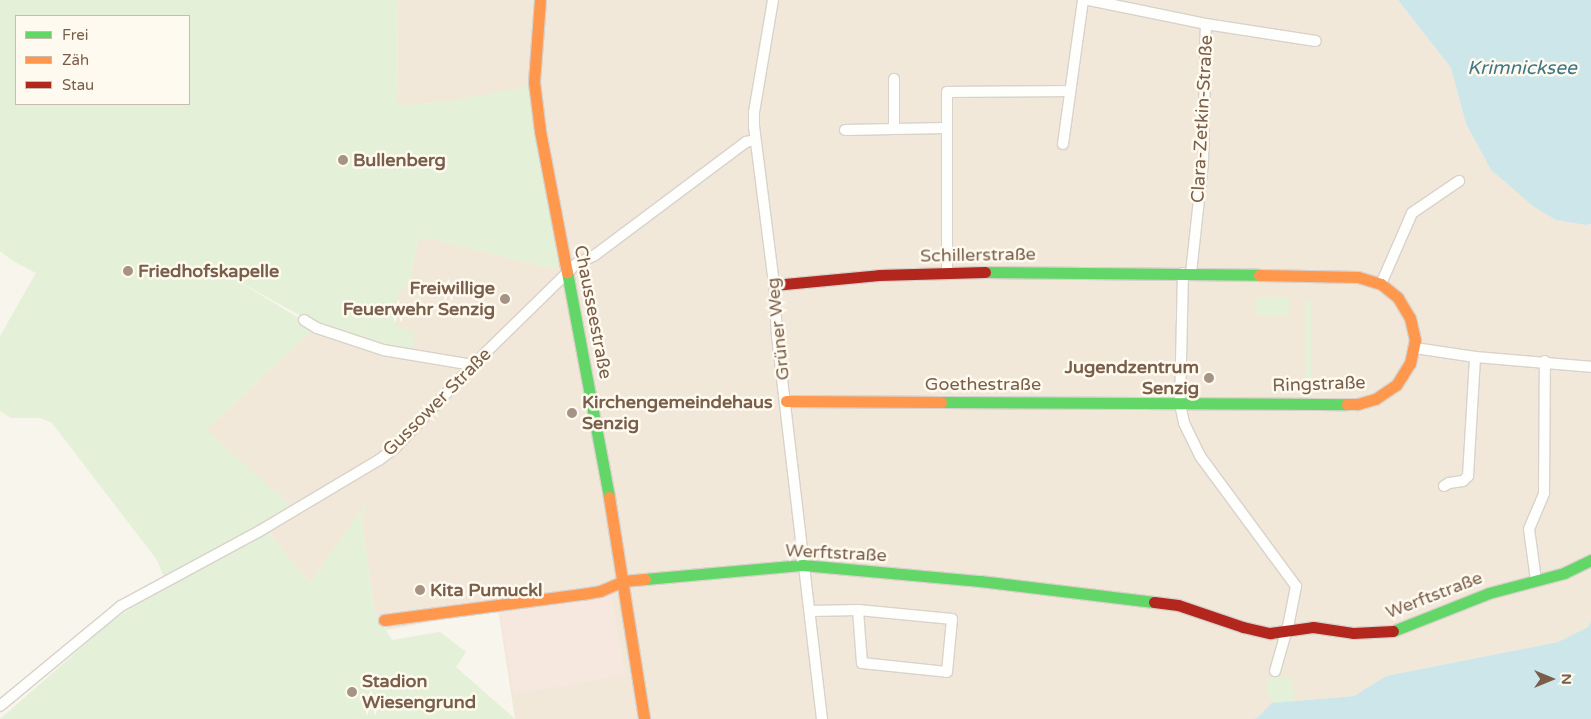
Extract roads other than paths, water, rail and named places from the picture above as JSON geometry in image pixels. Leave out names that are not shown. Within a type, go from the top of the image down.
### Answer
[{"type":"street","name":"Chausseestraße","points":[[540,0],[534,82],[540,131],[568,272],[622,580],[644,719]]},
{"type":"street","name":"Grüner Weg","points":[[773,0],[754,112],[755,140],[774,285],[777,336],[786,401],[803,564],[811,611],[822,719]]},
{"type":"street","points":[[1063,144],[1083,0]]},
{"type":"street","points":[[1089,0],[1206,24],[1316,41]]},
{"type":"street","name":"Clara-Zetkin-Straße","points":[[1180,404],[1187,273],[1203,162],[1206,24]]},
{"type":"street","points":[[894,79],[894,129]]},
{"type":"street","points":[[947,272],[947,92],[1069,91]]},
{"type":"street","points":[[845,130],[946,128]]},
{"type":"street","name":"Gussower Straße","points":[[0,706],[120,606],[258,532],[379,460],[395,448],[473,365],[576,264],[595,255],[746,142],[755,140]]},
{"type":"street","points":[[1381,284],[1412,213],[1459,181]]},
{"type":"street","name":"Schillerstraße","points":[[774,285],[879,275],[947,272],[1187,273]]},
{"type":"street","name":"Ringstraße","points":[[1180,404],[1344,404],[1367,402],[1383,395],[1396,385],[1406,372],[1415,348],[1414,332],[1407,310],[1398,298],[1381,284],[1358,277],[1187,273]]},
{"type":"street","points":[[304,320],[317,328],[383,350],[473,365]]},
{"type":"street","points":[[1415,348],[1475,357],[1545,361],[1591,367]]},
{"type":"street","points":[[1444,486],[1449,483],[1464,481],[1468,476],[1475,357]]},
{"type":"street","points":[[1536,580],[1529,529],[1544,493],[1545,361]]},
{"type":"street","name":"Goethestraße","points":[[786,401],[1180,404]]},
{"type":"street","points":[[1180,404],[1184,423],[1200,456],[1296,586],[1289,622],[1275,672]]},
{"type":"street","name":"Werftstraße","points":[[384,620],[600,592],[622,580],[803,564],[1124,597],[1178,605],[1251,629],[1270,632],[1313,627],[1362,633],[1397,631],[1489,593],[1572,570],[1591,560]]},
{"type":"street","points":[[811,611],[858,610],[952,619],[946,672],[862,664],[858,610]]},
{"type":"water","name":"Krimnicksee","points":[[1398,0],[1591,0],[1591,224],[1585,225],[1556,220],[1534,207],[1491,170],[1466,124],[1451,68]]},
{"type":"water","points":[[1591,622],[1591,719],[1252,719],[1257,718],[1272,703],[1354,696],[1386,676],[1558,642],[1588,627]]},
{"type":"place","name":"Bullenberg","points":[[343,160]]},
{"type":"place","name":"Friedhofskapelle","points":[[128,271]]},
{"type":"place","name":"Freiwillige Feuerwehr Senzig","points":[[505,299]]},
{"type":"place","name":"Jugendzentrum Senzig","points":[[1209,378]]},
{"type":"place","name":"Kirchengemeindehaus Senzig","points":[[572,413]]},
{"type":"place","name":"Kita Pumuckl","points":[[420,590]]},
{"type":"place","name":"Stadion Wiesengrund","points":[[352,692]]}]
